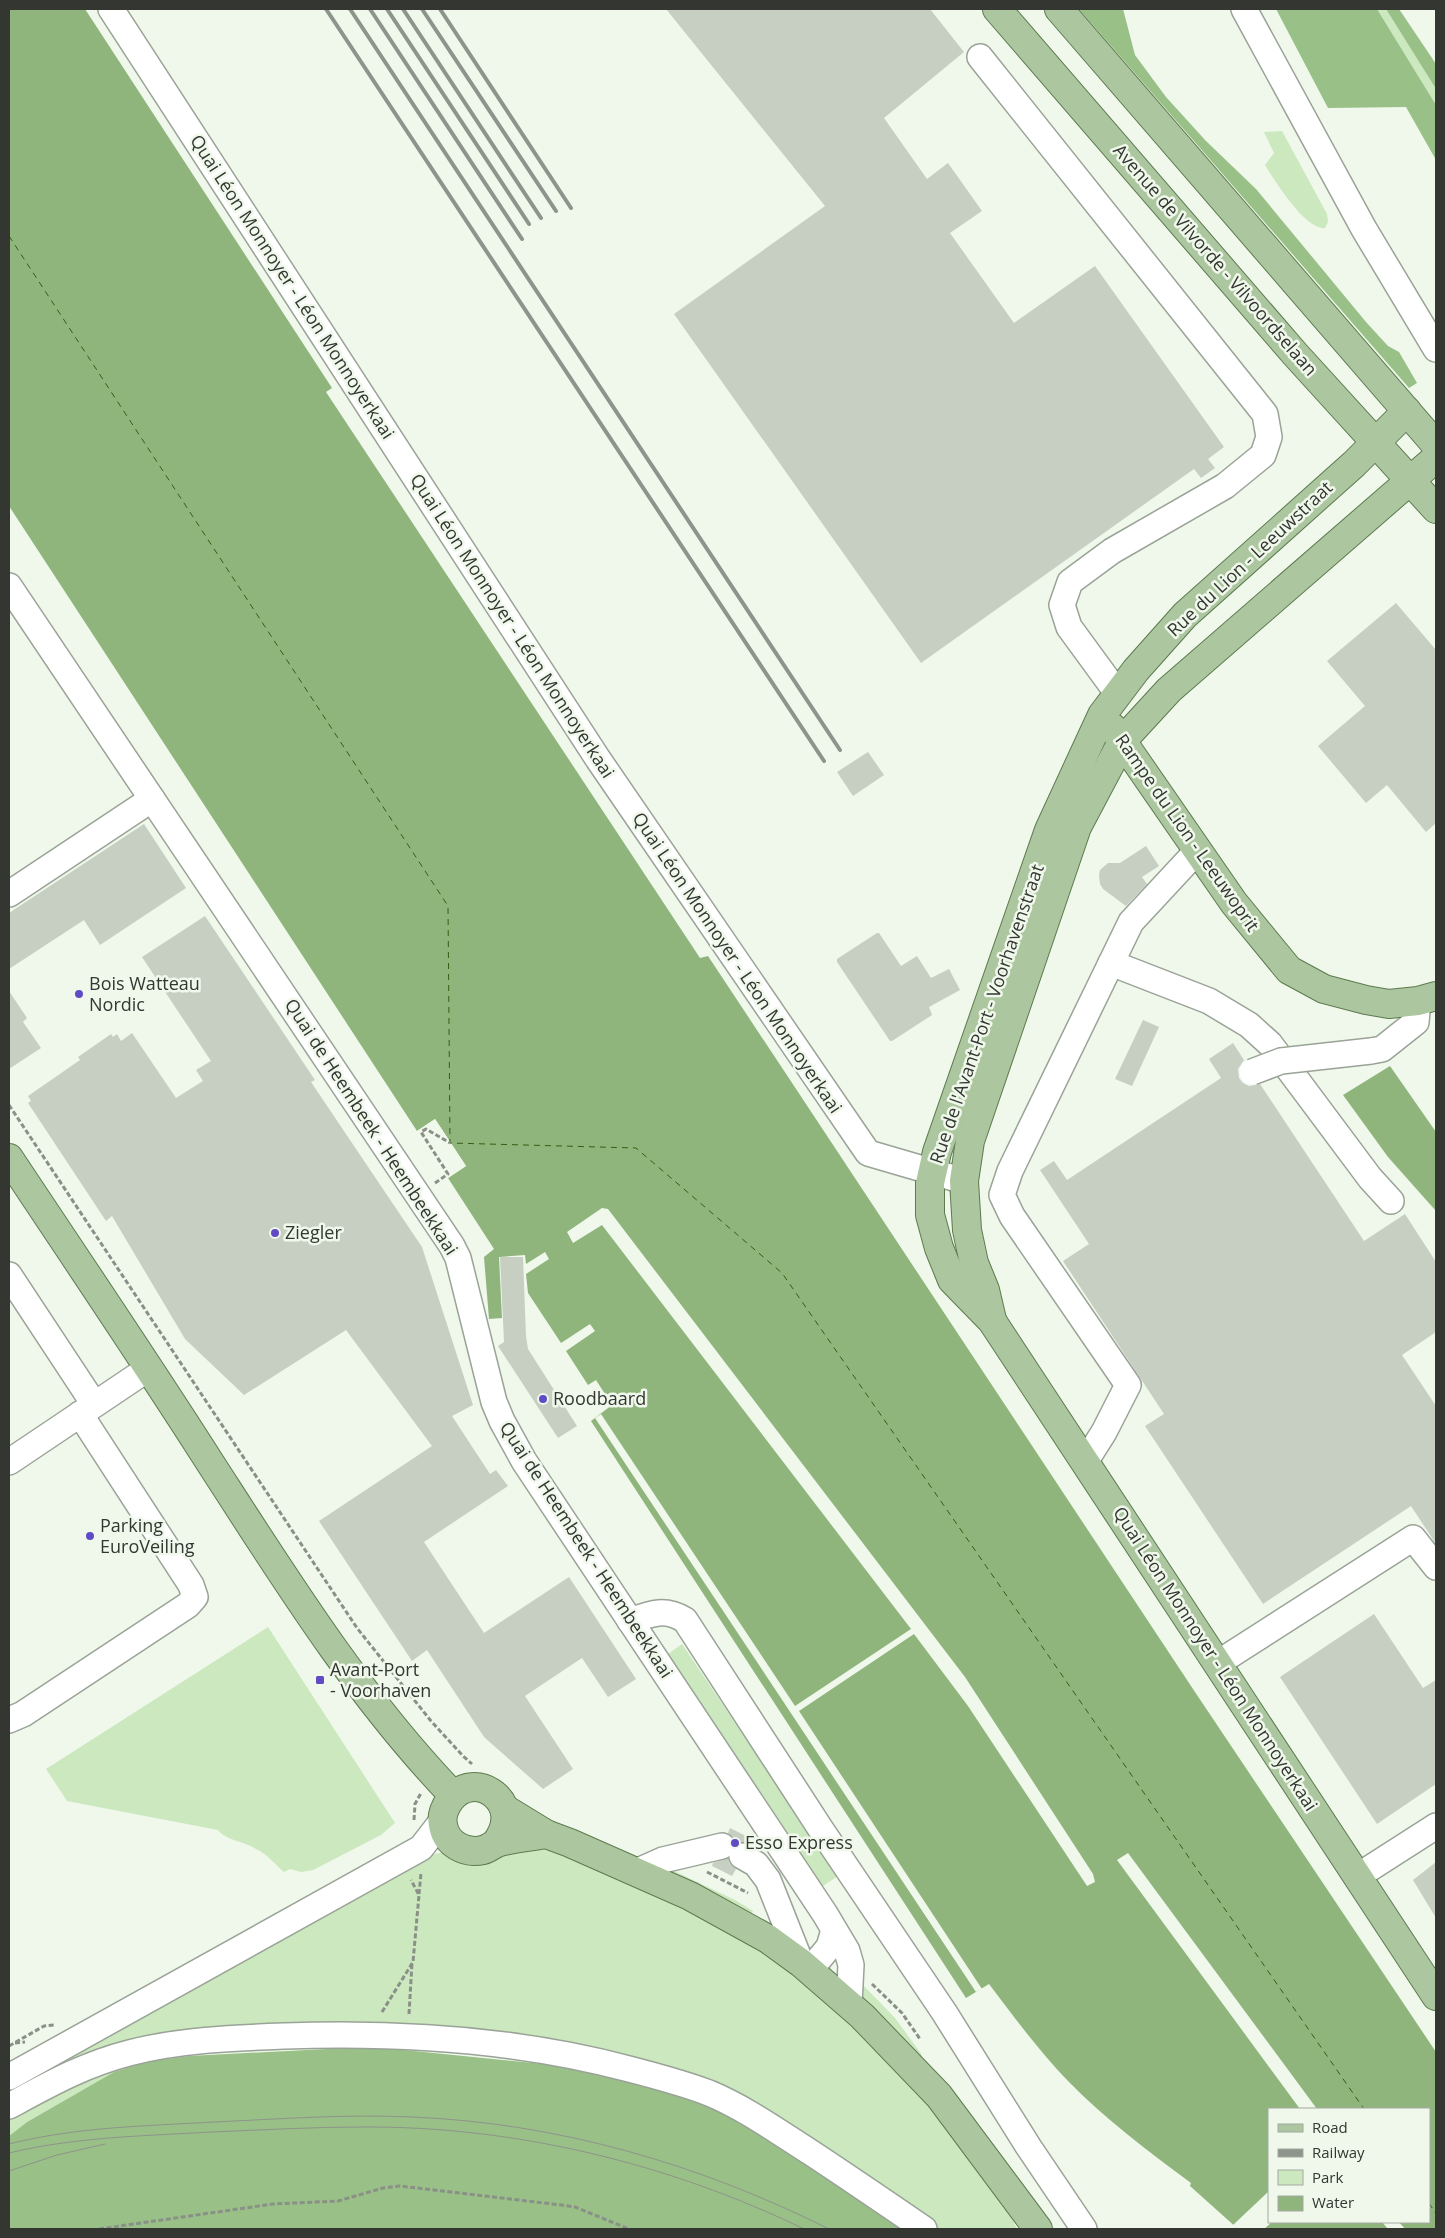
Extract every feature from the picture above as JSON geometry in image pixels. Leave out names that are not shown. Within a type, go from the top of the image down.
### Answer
[{"type":"main road","name":"Avenue de Vilvorde - Vilvoordselaan","points":[[997,9],[1374,443],[1436,509]]},
{"type":"main road","points":[[1059,9],[1436,445]]},
{"type":"main road","name":"Rue du Lion - Leeuwstraat","points":[[1110,705],[1185,615],[1354,464],[1407,411]]},
{"type":"main road","points":[[1123,740],[1169,690],[1436,458]]},
{"type":"main road","name":"Rue de l'Avant-Port - Voorhavenstraat","points":[[992,1322],[952,1280],[939,1248],[930,1215],[930,1182],[937,1152],[1049,830],[1110,705]]},
{"type":"main road","name":"Rampe du Lion - Leeuwoprit","points":[[1110,705],[1123,740],[1197,851],[1234,903],[1289,970],[1324,989],[1366,1000],[1389,1004],[1427,999]]},
{"type":"main road","name":"Rue de l'Avant-Port - Voorhavenstraat","points":[[992,1322],[986,1290],[974,1263],[966,1230],[964,1181],[970,1141],[1077,827],[1123,740]]},
{"type":"main road","points":[[9,1158],[279,1568],[356,1681],[453,1795]]},
{"type":"main road","name":"Quai Léon Monnoyer - Léon Monnoyerkaai","points":[[992,1322],[1436,1996]]},
{"type":"main road","points":[[495,1844],[503,1834],[507,1822],[505,1809],[499,1798],[489,1790],[477,1787],[464,1788],[453,1795],[445,1807],[442,1821],[446,1834],[455,1845],[464,1850],[475,1852],[495,1844],[546,1834]]},
{"type":"main road","points":[[505,1809],[546,1834],[690,1896],[739,1922],[805,1966],[849,2003],[888,2041],[939,2096],[1038,2229]]},
{"type":"main road","points":[[993,2168],[1025,2229]]},
{"type":"street","name":"Quai Léon Monnoyer - Léon Monnoyerkaai","points":[[111,9],[598,759],[868,1153],[964,1181]]},
{"type":"street","points":[[1244,9],[1364,229],[1436,349]]},
{"type":"street","points":[[980,57],[1265,414],[1269,437],[1263,455],[1225,486],[1112,551],[1070,582],[1062,605],[1069,627],[1110,705]]},
{"type":"street","name":"Quai de Heembeek - Heembeekkaai","points":[[9,586],[452,1246],[458,1258],[494,1402],[502,1422],[524,1461],[847,1951],[851,1965],[849,2003]]},
{"type":"street","points":[[9,894],[152,800]]},
{"type":"street","points":[[1086,1462],[1128,1385],[1012,1216],[1002,1195],[1010,1172],[1131,922],[1197,851]]},
{"type":"street","points":[[1111,963],[1209,1001],[1249,1025],[1270,1044],[1370,1178],[1391,1201]]},
{"type":"street","points":[[1252,1072],[1281,1061],[1382,1049],[1416,1022],[1427,999]]},
{"type":"street","points":[[9,1275],[191,1584],[195,1596],[188,1605],[24,1714],[9,1720]]},
{"type":"street","points":[[9,1462],[149,1368]]},
{"type":"street","points":[[1218,1663],[1413,1538],[1436,1567]]},
{"type":"street","points":[[630,1621],[648,1614],[672,1612],[685,1620],[820,1828],[944,2012],[990,2087],[1084,2229]]},
{"type":"street","points":[[9,2077],[421,1848],[442,1821]]},
{"type":"street","points":[[1358,1876],[1436,1826]]},
{"type":"street","points":[[421,1848],[455,1845]]},
{"type":"street","points":[[636,1872],[663,1860],[732,1851],[756,1864],[768,1880],[805,1966],[829,1947],[834,1930]]},
{"type":"street","points":[[9,2106],[74,2071],[143,2049],[261,2037],[369,2034],[465,2039],[564,2053],[677,2082],[701,2091],[759,2118],[924,2229]]},
{"type":"path","points":[[9,1105],[357,1628],[396,1680],[463,1756]]},
{"type":"path","points":[[446,1175],[448,1174],[421,1132],[426,1129],[450,1143]]},
{"type":"path","points":[[408,2036],[412,1962],[419,1895],[409,1878]]},
{"type":"path","points":[[369,2034],[412,1962]]},
{"type":"path","points":[[9,2046],[15,2043]]},
{"type":"path","points":[[99,2229],[118,2225],[222,2213],[273,2204],[338,2201],[378,2189],[400,2186],[575,2207],[630,2229]]},
{"type":"green space","points":[[1377,9],[1386,9],[1436,89],[1436,105]]},
{"type":"green space","points":[[1282,131],[1327,214],[1328,222],[1325,228],[1317,227],[1300,213],[1265,165],[1274,153],[1264,132]]},
{"type":"green space","points":[[268,1627],[395,1823],[381,1835],[313,1870],[301,1872],[290,1869],[284,1872],[260,1851],[222,1834],[218,1830],[67,1801],[46,1769]]},
{"type":"green space","points":[[682,1644],[838,1876],[820,1888],[664,1657]]},
{"type":"green space","points":[[549,1850],[569,1854],[630,1878],[784,1960],[918,2085],[1007,2209],[1017,2229],[936,2229],[679,2075],[261,2030],[9,2098],[9,2089],[428,1856],[439,1853]]},
{"type":"green space","points":[[672,1870],[735,1900],[753,1911],[750,1917],[664,1872]]},
{"type":"green space","points":[[861,1983],[895,2018],[922,2055],[919,2058],[863,2002]]},
{"type":"green space","points":[[114,2072],[27,2122],[9,2136],[9,2118],[89,2078]]},
{"type":"shaded area","points":[[1079,9],[1123,9],[1135,55],[1166,97],[1206,141],[1256,189],[1366,322],[1388,346],[1399,352],[1417,383],[1409,388]]},
{"type":"shaded area","points":[[1276,9],[1377,9],[1436,105],[1436,160],[1406,107],[1328,108]]},
{"type":"shaded area","points":[[1386,9],[1399,9],[1436,64],[1436,89]]},
{"type":"shaded area","points":[[346,2048],[394,2049],[563,2066],[645,2083],[706,2105],[755,2129],[911,2229],[9,2229],[9,2136],[27,2122],[114,2072],[145,2062],[189,2056]]},
{"type":"water","points":[[9,9],[85,9],[332,388],[326,392],[700,958],[708,956],[1195,1692],[1436,2052],[1436,2229],[1238,2229],[1190,2186],[1191,2183],[1127,2134],[1082,2095],[1057,2070],[989,1984],[966,1998],[591,1421],[612,1405],[596,1380],[588,1385],[566,1351],[595,1331],[590,1324],[561,1343],[528,1293],[526,1274],[549,1259],[545,1252],[526,1264],[525,1255],[499,1257],[502,1318],[489,1319],[484,1257],[494,1249],[448,1178],[466,1166],[435,1119],[417,1131],[9,506]]},
{"type":"water","points":[[1390,1066],[1436,1132],[1436,1211],[1388,1157],[1343,1095]]},
{"type":"pier","points":[[435,1119],[466,1166],[448,1178],[447,1176],[462,1166],[448,1144],[434,1123],[419,1133],[417,1131]]},
{"type":"pier","points":[[602,1208],[608,1209],[965,1677],[1093,1874],[1095,1882],[1087,1886],[968,1706],[914,1634],[799,1711],[982,1989],[976,1992],[595,1418],[601,1414],[795,1706],[911,1629],[602,1225],[573,1243],[567,1232]]},
{"type":"pier","points":[[1128,1853],[1316,2108],[1299,2108],[1117,1860]]},
{"type":"pier","points":[[1268,2192],[1268,2223],[1271,2223],[1264,2229],[1238,2229],[1233,2225]]},
{"type":"pier","points":[[1383,2223],[1400,2223],[1405,2229],[1388,2229]]},
{"type":"building","points":[[666,9],[930,9],[964,52],[884,118],[927,179],[948,163],[982,211],[950,233],[1014,323],[1095,266],[1224,447],[1208,459],[1215,468],[1201,478],[1194,469],[921,663],[674,314],[825,206]]},
{"type":"building","points":[[1396,603],[1436,650],[1436,823],[1426,832],[1387,785],[1366,803],[1318,746],[1365,706],[1327,661]]},
{"type":"building","points":[[868,752],[884,775],[853,796],[837,772]]},
{"type":"building","points":[[144,824],[186,888],[100,945],[84,920],[9,969],[9,913]]},
{"type":"building","points":[[1146,846],[1159,866],[1142,877],[1147,884],[1126,906],[1103,889],[1100,884],[1100,870],[1108,863],[1120,863]]},
{"type":"building","points":[[205,916],[315,1080],[311,1082],[422,1247],[473,1405],[452,1416],[490,1474],[496,1470],[508,1486],[424,1542],[484,1633],[569,1577],[636,1679],[608,1697],[582,1658],[525,1696],[573,1769],[543,1789],[484,1737],[427,1650],[412,1661],[319,1521],[432,1446],[346,1330],[244,1395],[185,1339],[112,1216],[106,1221],[28,1103],[31,1101],[28,1096],[80,1060],[78,1057],[111,1034],[113,1037],[117,1034],[121,1041],[132,1033],[176,1098],[203,1081],[196,1070],[211,1061],[142,957]]},
{"type":"building","points":[[879,933],[901,966],[917,956],[931,978],[949,969],[960,990],[929,1007],[932,1015],[892,1041],[890,1041],[837,962],[837,959]]},
{"type":"building","points":[[9,991],[27,1018],[23,1022],[41,1048],[9,1069]]},
{"type":"building","points":[[1143,1020],[1159,1027],[1132,1086],[1115,1079]]},
{"type":"building","points":[[1233,1043],[1244,1060],[1238,1069],[1239,1078],[1249,1086],[1260,1084],[1364,1241],[1405,1214],[1436,1262],[1436,1332],[1402,1355],[1436,1406],[1436,1544],[1411,1506],[1263,1604],[1145,1426],[1164,1414],[1063,1261],[1089,1244],[1040,1170],[1054,1161],[1067,1180],[1221,1078],[1209,1059]]},
{"type":"building","points":[[500,1257],[523,1257],[528,1349],[577,1426],[558,1438],[498,1346],[504,1342]]},
{"type":"building","points":[[1374,1614],[1423,1688],[1436,1680],[1436,1784],[1377,1824],[1280,1677]]},
{"type":"building","points":[[730,1828],[750,1838],[748,1843],[736,1843],[728,1833]]},
{"type":"building","points":[[728,1858],[730,1864],[736,1869],[732,1876],[712,1866],[713,1863]]},
{"type":"building","points":[[1436,1862],[1436,1918],[1413,1880]]},
{"type":"ferry route","points":[[9,236],[448,906],[450,1143],[636,1148],[782,1273],[1363,2108]]},
{"type":"ferry route","points":[[1430,2205],[1436,2214]]},
{"type":"tram line","points":[[9,2144],[60,2134],[136,2126],[313,2117],[412,2117],[467,2121],[574,2138],[626,2151],[730,2185],[829,2229]]},
{"type":"tram line","points":[[9,2153],[84,2140],[211,2132],[362,2127],[419,2128],[476,2133],[533,2141],[644,2167],[699,2185],[804,2229]]},
{"type":"tram line","points":[[9,2171],[57,2155],[105,2144]]},
{"type":"railway","points":[[326,9],[824,761]]},
{"type":"railway","points":[[350,9],[840,750]]},
{"type":"railway","points":[[370,9],[522,239]]},
{"type":"railway","points":[[387,9],[529,224]]},
{"type":"railway","points":[[403,9],[541,218]]},
{"type":"railway","points":[[422,9],[556,211]]},
{"type":"railway","points":[[440,9],[571,208]]},
{"type":"place","name":"Bois Watteau Nordic","points":[[79,994]]},
{"type":"place","name":"Ziegler","points":[[275,1233]]},
{"type":"place","name":"Roodbaard","points":[[543,1399]]},
{"type":"place","name":"Parking EuroVeiling","points":[[90,1536]]},
{"type":"place","name":"Avant-Port - Voorhaven","points":[[320,1680]]},
{"type":"place","name":"Esso Express","points":[[735,1843]]}]
